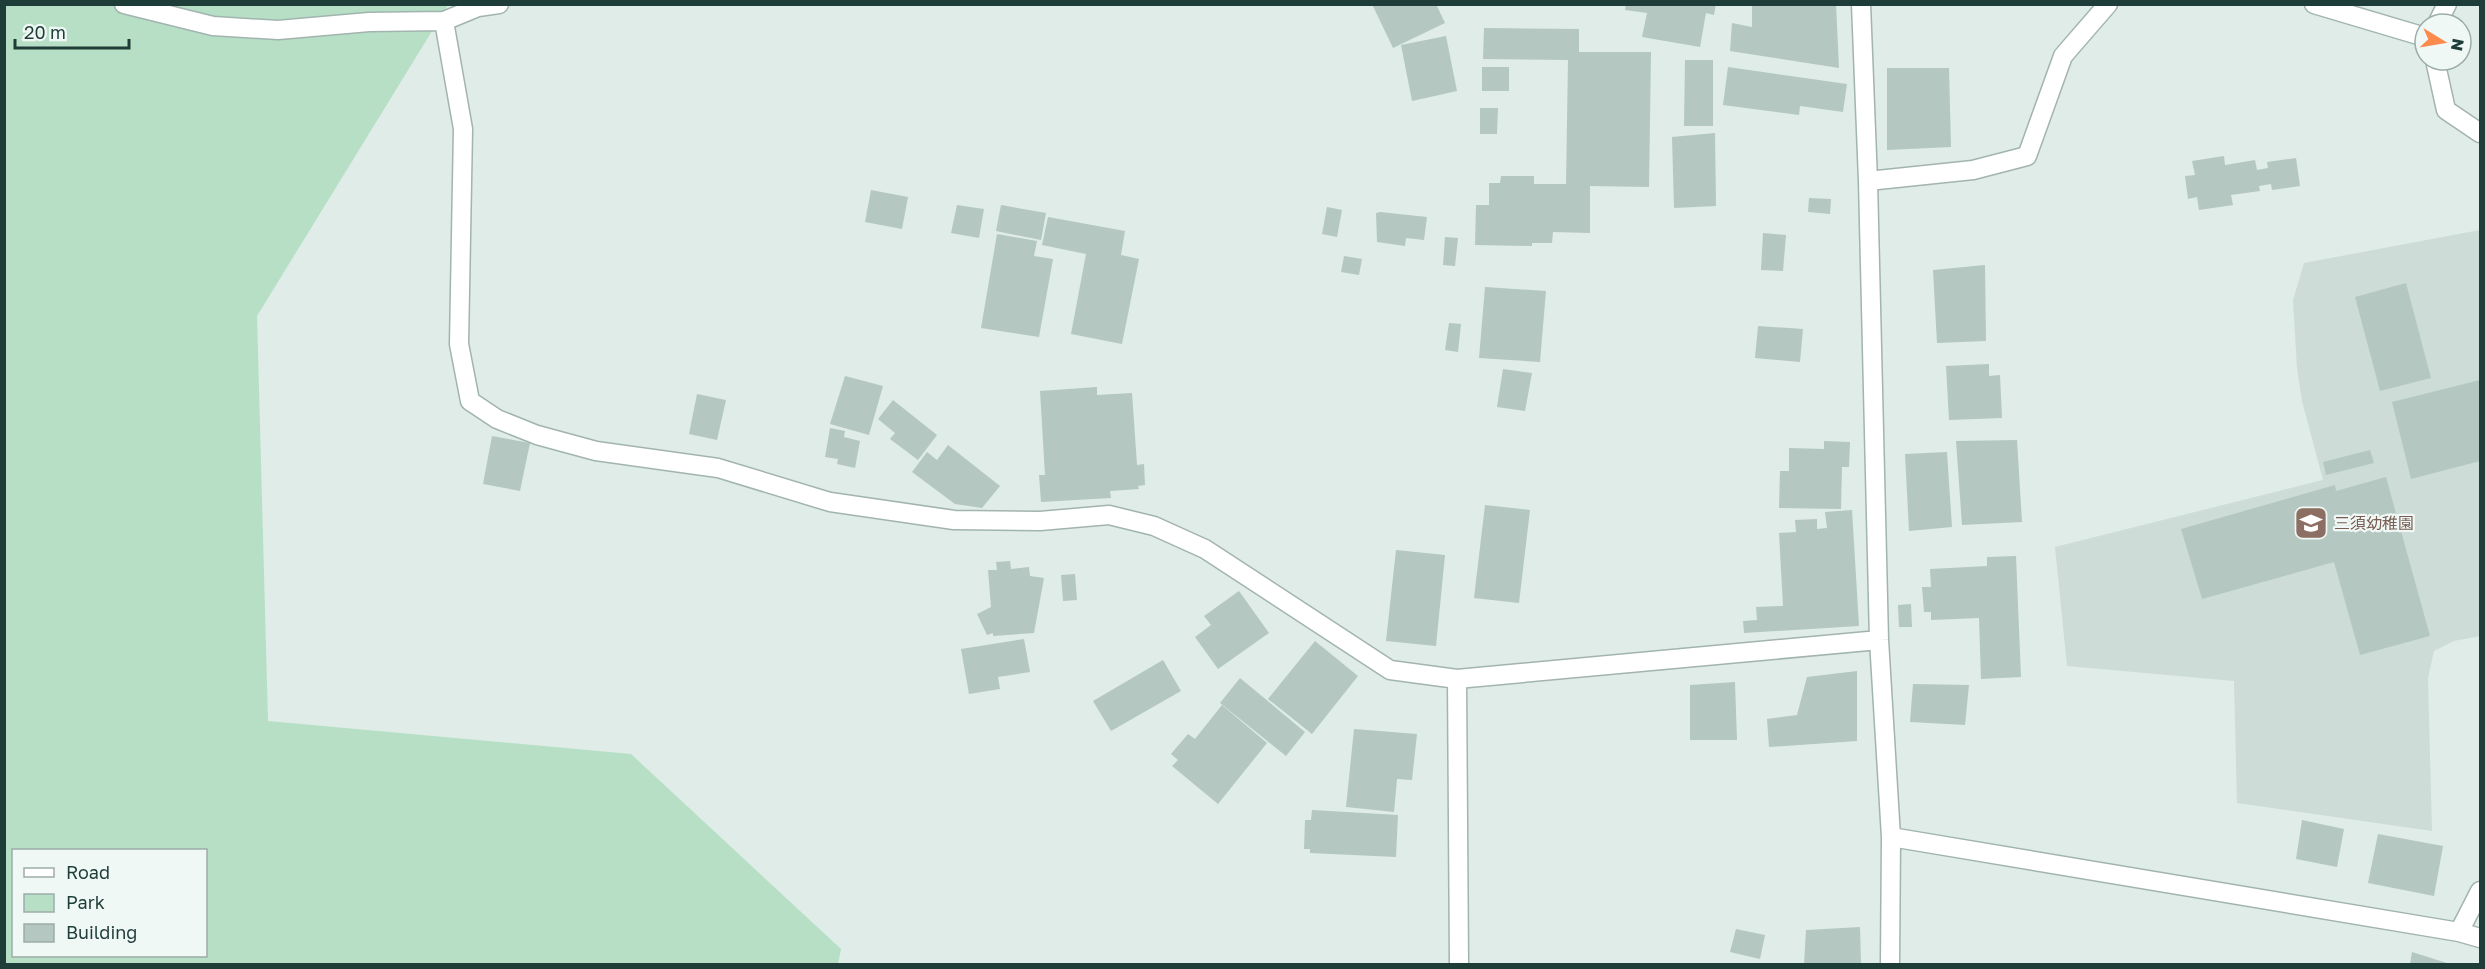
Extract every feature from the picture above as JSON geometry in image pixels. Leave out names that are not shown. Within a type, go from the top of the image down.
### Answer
[{"type":"street","points":[[124,4],[213,26],[278,30],[369,22],[444,21],[478,7],[499,4]]},
{"type":"street","points":[[1861,4],[1868,181],[1879,640],[1891,837],[1890,964]]},
{"type":"street","points":[[1868,181],[1973,170],[2027,156],[2064,56],[2108,4]]},
{"type":"street","points":[[2314,4],[2413,33]]},
{"type":"street","points":[[444,21],[463,129],[459,344],[470,401],[497,419],[547,438],[596,451],[718,468],[830,502],[954,520],[1040,521],[1109,515],[1154,526],[1205,549],[1390,670],[1457,679],[1879,640]]},
{"type":"street","points":[[2437,72],[2446,110],[2481,133]]},
{"type":"street","points":[[1457,679],[1459,964]]},
{"type":"street","points":[[1891,837],[2459,932],[2481,938]]},
{"type":"street","points":[[2459,932],[2481,891]]},
{"type":"shaded area","points":[[2480,230],[2480,636],[2454,641],[2434,651],[2428,678],[2432,831],[2237,803],[2234,681],[2067,666],[2055,547],[2323,480],[2302,401],[2297,368],[2293,300],[2304,263]]},
{"type":"green space","points":[[5,5],[448,5],[257,316],[268,721],[631,754],[841,949],[838,964],[5,964]]},
{"type":"building","points":[[1372,4],[1436,4],[1445,23],[1393,48]]},
{"type":"building","points":[[1626,4],[1716,4],[1714,15],[1706,13],[1700,47],[1642,37],[1647,13],[1625,10]]},
{"type":"building","points":[[1752,4],[1836,4],[1839,68],[1730,51],[1732,23],[1752,27]]},
{"type":"building","points":[[1484,28],[1579,29],[1579,52],[1651,52],[1649,187],[1590,186],[1590,233],[1553,232],[1552,243],[1532,243],[1532,246],[1475,245],[1476,205],[1489,205],[1489,183],[1500,183],[1501,176],[1534,176],[1534,184],[1566,184],[1568,60],[1483,59]]},
{"type":"building","points":[[1446,36],[1457,91],[1412,101],[1401,45]]},
{"type":"building","points":[[1685,60],[1713,60],[1713,126],[1684,126]]},
{"type":"building","points":[[1482,67],[1509,67],[1509,91],[1482,91]]},
{"type":"building","points":[[1728,67],[1847,84],[1843,112],[1800,106],[1799,115],[1723,105]]},
{"type":"building","points":[[1887,68],[1949,68],[1951,147],[1887,150]]},
{"type":"building","points":[[1480,108],[1498,108],[1497,134],[1480,134]]},
{"type":"building","points":[[1715,133],[1716,206],[1674,208],[1672,137]]},
{"type":"building","points":[[2224,156],[2225,165],[2255,160],[2257,170],[2268,168],[2267,162],[2296,158],[2300,186],[2272,190],[2271,184],[2259,186],[2260,191],[2231,195],[2233,205],[2199,210],[2197,197],[2188,199],[2185,176],[2195,175],[2192,161]]},
{"type":"building","points":[[871,190],[908,197],[902,229],[865,222]]},
{"type":"building","points":[[1809,198],[1831,199],[1830,214],[1808,212]]},
{"type":"building","points":[[957,205],[984,209],[979,238],[951,233]]},
{"type":"building","points":[[1001,205],[1046,213],[1041,240],[996,231]]},
{"type":"building","points":[[1327,207],[1342,210],[1337,237],[1322,234]]},
{"type":"building","points":[[1376,213],[1427,217],[1424,240],[1406,238],[1405,246],[1377,242]]},
{"type":"building","points":[[1048,217],[1125,231],[1121,255],[1139,259],[1122,344],[1071,334],[1086,254],[1042,245]]},
{"type":"building","points":[[1763,233],[1786,235],[1783,271],[1761,270]]},
{"type":"building","points":[[997,234],[1037,241],[1034,256],[1053,259],[1039,337],[981,328]]},
{"type":"building","points":[[1445,237],[1458,238],[1455,266],[1443,265]]},
{"type":"building","points":[[1344,256],[1362,259],[1359,275],[1341,272]]},
{"type":"building","points":[[1985,265],[1986,341],[1937,343],[1933,270]]},
{"type":"building","points":[[2406,283],[2431,378],[2380,391],[2355,297]]},
{"type":"building","points":[[1485,287],[1546,291],[1540,362],[1479,358]]},
{"type":"building","points":[[1449,323],[1461,324],[1458,352],[1445,350]]},
{"type":"building","points":[[1758,326],[1803,329],[1800,362],[1755,358]]},
{"type":"building","points":[[1989,364],[1989,376],[2000,375],[2002,418],[1949,420],[1946,366]]},
{"type":"building","points":[[1503,369],[1532,373],[1525,411],[1497,407]]},
{"type":"building","points":[[845,376],[883,386],[869,435],[830,424]]},
{"type":"building","points":[[2480,380],[2480,461],[2411,479],[2392,402]]},
{"type":"building","points":[[1097,387],[1097,395],[1132,393],[1137,465],[1144,464],[1145,485],[1138,486],[1139,489],[1110,491],[1111,498],[1041,502],[1039,475],[1045,475],[1040,391]]},
{"type":"building","points":[[697,394],[726,400],[717,440],[689,434]]},
{"type":"building","points":[[893,400],[937,435],[918,460],[890,439],[895,433],[878,419]]},
{"type":"building","points":[[830,428],[845,431],[844,437],[860,441],[855,468],[837,464],[838,459],[825,457]]},
{"type":"building","points":[[492,436],[530,443],[520,491],[483,484]]},
{"type":"building","points":[[2017,440],[2022,522],[1962,525],[1956,441]]},
{"type":"building","points":[[1824,441],[1850,442],[1849,467],[1842,467],[1841,509],[1779,508],[1780,471],[1789,471],[1789,448],[1824,449]]},
{"type":"building","points":[[948,445],[1000,486],[982,508],[955,504],[912,472],[927,452],[937,460]]},
{"type":"building","points":[[2370,450],[2374,463],[2326,475],[2323,462]]},
{"type":"building","points":[[1947,452],[1952,527],[1909,531],[1905,454]]},
{"type":"building","points":[[2386,477],[2430,636],[2360,655],[2334,562],[2202,599],[2181,529],[2335,485],[2336,491]]},
{"type":"building","points":[[1485,505],[1530,510],[1519,603],[1474,598]]},
{"type":"building","points":[[1852,510],[1859,626],[1744,633],[1743,621],[1757,620],[1756,607],[1783,606],[1779,533],[1796,532],[1795,520],[1817,519],[1817,529],[1827,528],[1825,512]]},
{"type":"building","points":[[1396,550],[1445,555],[1436,646],[1386,641]]},
{"type":"building","points":[[2016,556],[2021,677],[1981,679],[1979,618],[1931,620],[1931,612],[1924,612],[1922,587],[1931,587],[1930,569],[1987,566],[1987,557]]},
{"type":"building","points":[[1010,561],[1011,569],[1029,567],[1030,576],[1044,578],[1034,633],[987,635],[977,614],[991,607],[988,570],[997,570],[996,562]]},
{"type":"building","points":[[1075,574],[1077,600],[1063,601],[1061,575]]},
{"type":"building","points":[[1239,591],[1269,633],[1218,669],[1195,637],[1211,625],[1204,616]]},
{"type":"building","points":[[1911,604],[1912,627],[1899,627],[1898,605]]},
{"type":"building","points":[[1024,639],[1030,672],[998,677],[1000,689],[969,694],[961,649]]},
{"type":"building","points":[[1315,641],[1358,676],[1312,734],[1268,699]]},
{"type":"building","points":[[1163,660],[1181,691],[1111,731],[1093,701]]},
{"type":"building","points":[[1857,671],[1857,741],[1769,747],[1767,719],[1797,715],[1807,677]]},
{"type":"building","points":[[1240,678],[1305,732],[1286,756],[1220,703]]},
{"type":"building","points":[[1735,682],[1737,740],[1690,740],[1690,685]]},
{"type":"building","points":[[1913,684],[1969,685],[1965,725],[1910,722]]},
{"type":"building","points":[[1222,705],[1267,743],[1218,804],[1172,766],[1178,760],[1171,754],[1188,734],[1195,739]]},
{"type":"building","points":[[1354,729],[1417,734],[1412,780],[1397,779],[1394,812],[1346,807]]},
{"type":"building","points":[[1312,810],[1398,815],[1396,857],[1310,853],[1310,849],[1304,849],[1305,820],[1311,820]]},
{"type":"building","points":[[2302,820],[2344,829],[2337,867],[2296,859]]},
{"type":"building","points":[[2378,834],[2443,846],[2434,896],[2368,883]]},
{"type":"building","points":[[1860,927],[1861,964],[1804,964],[1806,930]]},
{"type":"building","points":[[1736,929],[1765,935],[1760,959],[1730,952]]},
{"type":"building","points":[[2412,952],[2450,964],[2410,964]]},
{"type":"place","name":"三須幼稚園","points":[[2311,523]]}]
